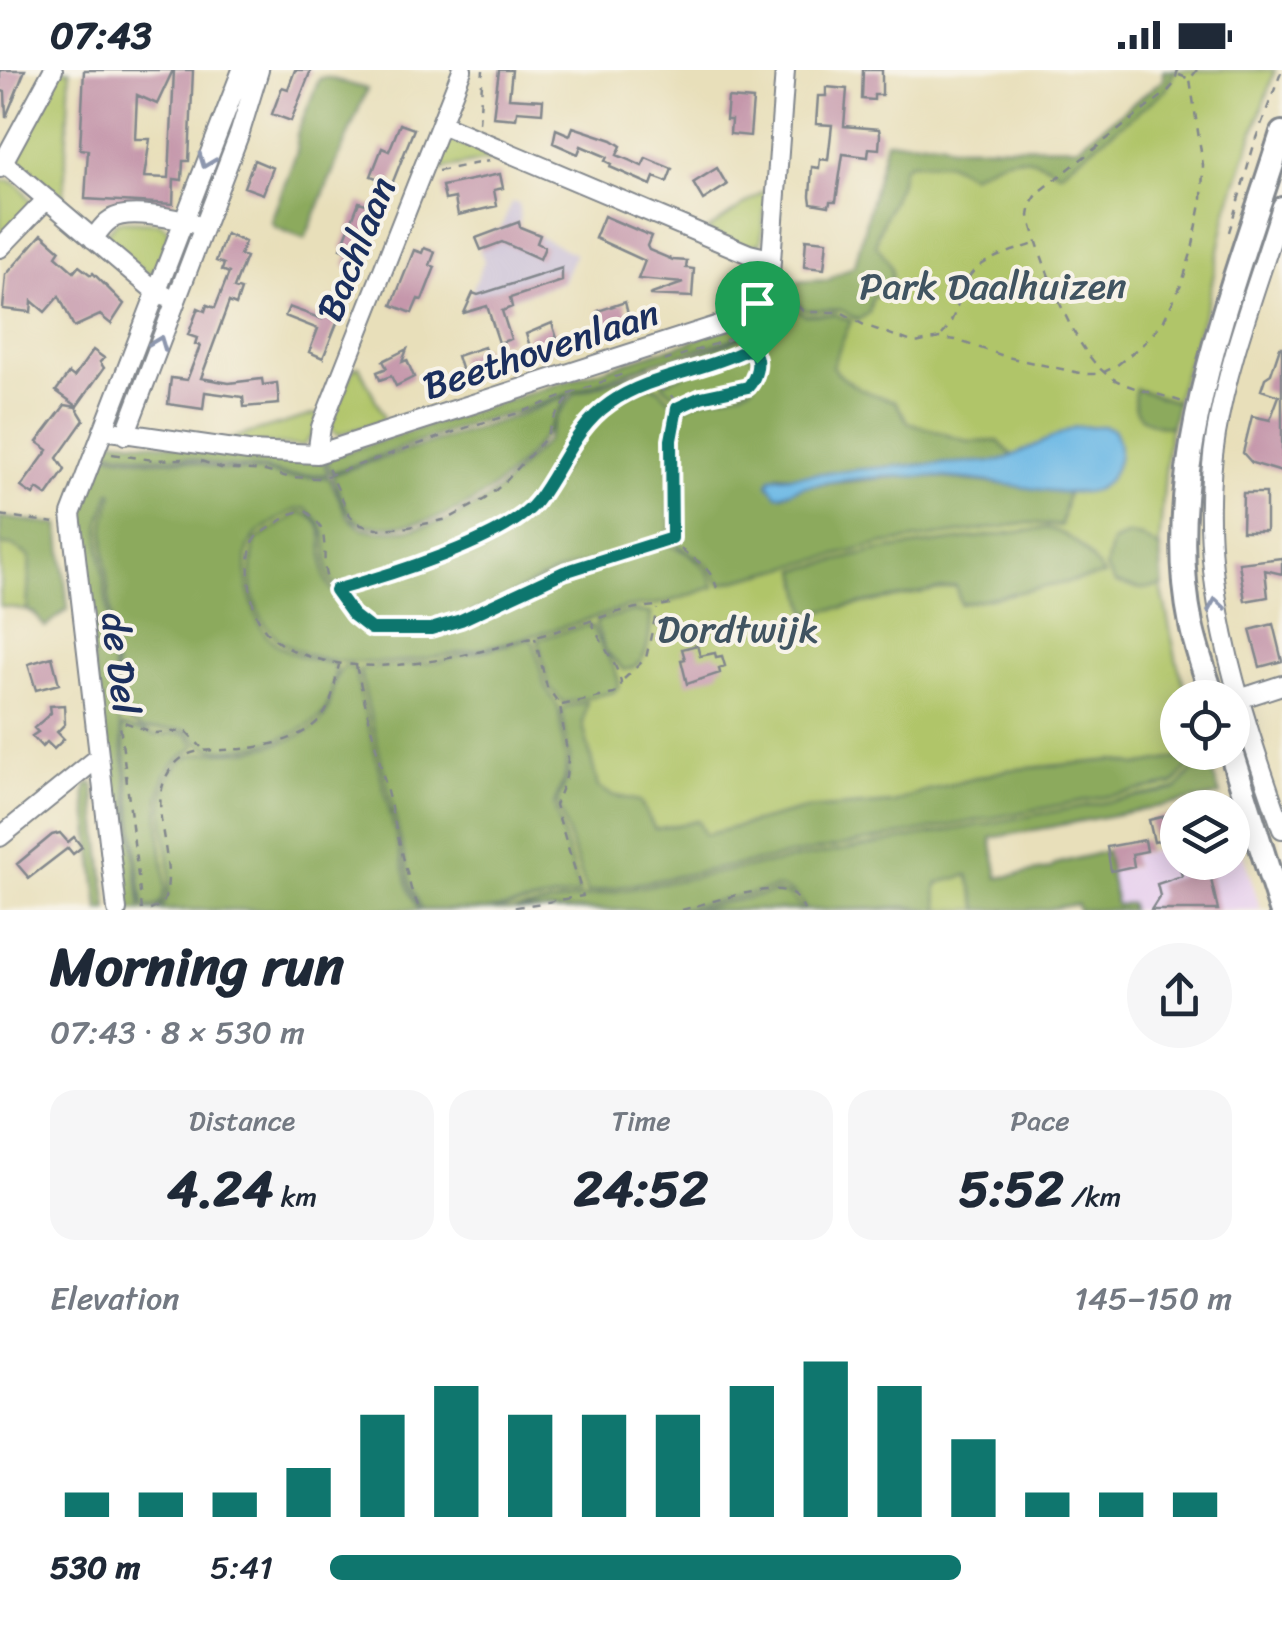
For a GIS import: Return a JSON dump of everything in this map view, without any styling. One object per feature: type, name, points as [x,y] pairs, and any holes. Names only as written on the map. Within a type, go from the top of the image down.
[{"type":"main road","points":[[1207,680],[1191,624],[1184,550],[1186,476],[1205,381],[1276,201],[1282,133]]},
{"type":"main road","points":[[1236,770],[1281,910]]},
{"type":"street","points":[[53,70],[2,165],[47,198],[156,292],[175,300]]},
{"type":"street","name":"de Del","points":[[117,910],[71,514],[242,70]]},
{"type":"street","points":[[124,434],[204,228],[259,70]]},
{"type":"street","name":"Bachlaan","points":[[320,453],[321,427],[462,70]]},
{"type":"street","name":"Beethovenlaan","points":[[103,430],[289,456],[320,453],[744,317],[765,300],[786,70]]},
{"type":"street","points":[[440,124],[749,254],[770,259]]},
{"type":"street","points":[[0,248],[47,198]]},
{"type":"street","points":[[1233,680],[1213,583],[1210,483],[1224,395],[1276,201]]},
{"type":"street","points":[[93,239],[107,222],[122,214],[184,220],[204,228]]},
{"type":"street","points":[[1250,696],[1282,684]]},
{"type":"street","points":[[1250,733],[1280,824],[1254,826]]},
{"type":"street","points":[[0,837],[99,757]]},
{"type":"path","points":[[478,140],[483,70]]},
{"type":"path","points":[[786,295],[804,312],[841,312],[864,326],[915,343],[940,338],[1084,374],[1104,372],[1130,356],[1156,331],[1176,298],[1186,271],[1204,181],[1190,78],[1196,70]]},
{"type":"path","points":[[1184,402],[1104,372],[1077,340],[1029,210],[1038,193],[1168,92],[1178,72],[1190,78]]},
{"type":"path","points":[[422,172],[513,154]]},
{"type":"path","points":[[940,338],[954,319],[974,269],[1038,243]]},
{"type":"path","points":[[335,590],[500,532],[536,504],[575,439],[595,414],[620,396],[746,350],[754,352],[757,363],[748,387],[701,397],[677,408]]},
{"type":"path","points":[[653,383],[674,398],[677,408],[671,440],[672,538],[677,548],[704,564],[717,588]]},
{"type":"path","points":[[320,453],[350,516],[361,525],[376,529],[410,527],[448,519],[503,484],[545,439],[556,414],[574,392]]},
{"type":"path","points":[[670,604],[632,608],[437,660],[382,666],[312,658],[286,648],[261,625],[250,582],[253,540],[291,514],[306,511],[326,537],[325,571],[353,615],[371,629],[431,629],[461,620],[564,572],[672,538]]},
{"type":"path","points":[[0,515],[71,525]]},
{"type":"path","points":[[560,706],[618,693],[622,680],[646,658],[658,606]]},
{"type":"path","points":[[592,621],[622,680]]},
{"type":"path","points":[[499,910],[583,896],[555,805],[568,760],[560,706],[547,687],[534,636]]},
{"type":"path","points":[[150,910],[162,905],[167,890],[161,802],[164,783],[177,762],[204,748],[248,748],[310,728],[326,712],[339,663]]},
{"type":"path","points":[[356,664],[411,889],[420,910]]},
{"type":"path","points":[[142,910],[120,725],[124,722],[155,733],[186,731],[204,748]]},
{"type":"path","points":[[682,910],[776,890],[792,894],[804,910]]},
{"type":"shaded area","points":[[512,202],[519,204],[520,227],[575,254],[563,282],[463,314],[484,261],[475,238],[501,228]]},
{"type":"shaded area","points":[[1160,849],[1160,880],[1250,880],[1250,876],[1261,910],[1131,910],[1129,903],[1116,905],[1110,871],[1134,867],[1132,855]]},
{"type":"green space","points":[[59,70],[70,70],[63,198],[15,163],[15,152]]},
{"type":"green space","points":[[1163,70],[1175,70],[1166,90],[1060,173],[1025,158],[994,163],[971,175],[948,163],[910,163],[903,167],[876,245],[891,268],[891,281],[872,299],[869,313],[858,320],[841,310],[805,310],[788,293],[791,282],[828,280],[855,265],[886,141],[941,142],[951,147],[1078,146],[1163,80]]},
{"type":"green space","name":"Dordtwijk","points":[[1165,70],[1275,70],[1228,207],[1208,302],[1174,405],[1159,548],[1161,586],[1183,680],[1160,680],[1160,770],[1211,770],[1217,790],[1160,790],[1160,806],[967,840],[987,910],[126,910],[82,522],[105,458],[316,487],[359,568],[455,536],[581,408],[747,337],[782,310],[856,266],[887,143],[951,149],[1076,148],[1165,81]]},
{"type":"green space","points":[[325,77],[367,89],[305,239],[275,227],[271,221],[297,151],[297,134],[319,79]]},
{"type":"green space","points":[[449,139],[492,155],[493,159],[438,170],[435,164],[442,144]]},
{"type":"green space","points":[[0,181],[20,187],[33,206],[0,240]]},
{"type":"green space","points":[[767,189],[761,243],[751,249],[706,231]]},
{"type":"green space","points":[[118,221],[160,223],[168,229],[169,237],[153,273],[148,274],[105,241],[105,234]]},
{"type":"green space","points":[[772,293],[784,297],[777,310],[729,340],[331,473],[326,458],[693,341]]},
{"type":"green space","points":[[786,298],[804,315],[835,314],[851,321],[832,366],[852,384],[895,401],[908,422],[969,442],[998,441],[1014,457],[802,477],[778,475],[783,495],[803,486],[916,475],[1068,491],[1061,526],[1031,523],[882,544],[721,584],[705,563],[679,546],[673,534],[674,426],[687,407],[753,385],[759,363],[756,350],[745,348],[612,399],[578,431],[529,507],[478,539],[335,587],[327,569],[324,532],[307,509],[293,511],[259,532],[249,546],[247,559],[248,589],[257,619],[270,639],[285,649],[335,664],[332,691],[323,713],[301,730],[267,743],[216,749],[202,745],[187,730],[143,729],[121,717],[104,548],[105,522],[113,493],[110,492],[100,522],[100,548],[141,910],[124,910],[76,526],[100,453],[153,461],[186,460],[288,478],[329,477],[348,517],[360,527],[376,531],[410,529],[449,520],[486,500],[546,441],[557,416],[575,393],[729,343],[769,319]]},
{"type":"green space","points":[[746,352],[753,353],[755,362],[747,385],[679,403],[662,385],[663,382]]},
{"type":"green space","points":[[359,366],[384,417],[381,422],[337,435],[330,428],[353,369]]},
{"type":"green space","points":[[649,386],[658,388],[675,404],[670,425],[666,536],[563,570],[470,614],[420,629],[396,631],[373,627],[343,600],[342,590],[459,553],[520,521],[539,504],[600,413]]},
{"type":"green space","points":[[1136,389],[1177,402],[1171,427],[1148,421],[1137,412]]},
{"type":"green space","points":[[569,395],[526,458],[494,488],[458,510],[416,523],[376,526],[355,519],[341,498],[332,475],[520,415]]},
{"type":"green space","points":[[319,416],[312,435],[303,446],[228,442],[229,439]]},
{"type":"green space","points":[[109,439],[323,459],[328,474],[288,476],[186,457],[153,458],[101,450]]},
{"type":"green space","points":[[300,512],[311,516],[321,531],[325,578],[337,597],[358,620],[381,632],[407,635],[433,630],[568,573],[662,544],[694,558],[714,587],[669,602],[625,608],[456,654],[389,662],[329,660],[283,642],[256,604],[255,541]]},
{"type":"green space","points":[[0,517],[59,525],[68,609],[45,627],[27,610],[30,557],[11,545],[0,545]]},
{"type":"green space","points":[[1047,528],[1073,540],[1104,575],[960,604],[956,586],[807,614],[797,570],[882,550]]},
{"type":"green space","points":[[1128,535],[1141,537],[1160,549],[1163,586],[1141,589],[1115,583],[1106,568],[1112,542]]},
{"type":"green space","points":[[0,545],[11,545],[30,557],[27,610],[0,606]]},
{"type":"green space","points":[[632,611],[651,613],[649,640],[639,662],[624,670],[605,650],[596,625],[597,621]]},
{"type":"green space","points":[[592,626],[619,685],[614,692],[564,703],[549,687],[538,639]]},
{"type":"green space","points":[[530,639],[545,688],[558,706],[566,760],[565,776],[554,805],[580,894],[488,910],[422,910],[412,888],[359,669],[437,662]]},
{"type":"green space","points":[[344,666],[354,668],[409,889],[419,910],[156,910],[163,906],[168,891],[163,809],[164,792],[175,767],[191,756],[254,749],[306,733],[325,715],[333,685]]},
{"type":"green space","points":[[587,702],[583,724],[598,787],[612,795],[640,801],[655,829],[698,821],[705,835],[805,809],[894,803],[1007,770],[1114,760],[1136,765],[1160,761],[1160,770],[1186,770],[1174,784],[587,893],[557,801],[568,777],[570,759],[562,711]]},
{"type":"green space","points":[[124,726],[155,735],[186,733],[196,746],[174,762],[164,778],[159,825],[165,890],[161,904],[148,909],[143,905]]},
{"type":"green space","points":[[1193,770],[1212,770],[1218,790],[1172,790],[1177,789]]},
{"type":"green space","points":[[93,783],[108,910],[99,910],[85,793],[87,784]]},
{"type":"green space","points":[[1160,792],[1160,806],[991,838],[998,878],[1050,869],[1106,851],[1116,905],[1130,903],[1131,910],[1078,910],[1077,904],[1042,910],[979,910],[968,875],[938,883],[940,910],[805,910],[794,894],[776,888],[674,910],[514,910]]},
{"type":"green space","points":[[776,892],[790,895],[802,910],[689,910]]},
{"type":"water","points":[[1075,427],[1113,429],[1119,454],[1110,477],[1088,492],[921,476],[829,482],[777,495],[768,484],[771,478],[1001,461]]},
{"type":"building","points":[[0,70],[25,70],[6,117],[5,92],[0,90]]},
{"type":"building","points":[[84,70],[173,70],[157,104],[137,95],[135,139],[150,139],[144,177],[169,178],[174,70],[193,70],[189,161],[183,161],[182,180],[174,179],[173,204],[85,199],[88,150],[80,149]]},
{"type":"building","points":[[295,70],[311,70],[291,121],[272,114],[282,87],[288,89]]},
{"type":"building","points":[[499,70],[512,70],[509,98],[543,100],[542,113],[517,111],[516,119],[493,117]]},
{"type":"building","points":[[863,70],[882,70],[882,95],[874,95],[874,100],[862,99]]},
{"type":"building","points":[[826,87],[847,89],[844,126],[879,129],[880,134],[879,149],[869,148],[868,157],[843,154],[836,201],[830,201],[829,206],[811,203],[810,196],[812,167],[819,168],[820,159],[828,160],[832,125],[816,124],[818,96],[826,96]]},
{"type":"building","points":[[728,98],[753,100],[750,136],[730,134],[731,120],[726,120]]},
{"type":"building","points":[[400,124],[414,129],[392,184],[371,176],[382,148],[389,151]]},
{"type":"building","points":[[573,127],[612,140],[621,146],[617,155],[642,166],[646,158],[672,169],[667,182],[654,177],[651,185],[610,167],[605,161],[607,157],[581,146],[578,154],[553,143],[556,129],[570,135]]},
{"type":"building","points":[[254,160],[273,168],[263,194],[244,187]]},
{"type":"building","points":[[717,168],[727,185],[703,200],[693,183]]},
{"type":"building","points":[[500,174],[503,188],[494,190],[497,206],[458,215],[455,198],[445,200],[442,186]]},
{"type":"building","points":[[359,202],[376,207],[374,214],[379,216],[357,271],[344,265],[349,251],[341,248]]},
{"type":"building","points":[[604,216],[651,236],[649,250],[687,261],[686,268],[694,269],[692,297],[649,295],[683,283],[638,279],[645,261],[595,238]]},
{"type":"building","points":[[519,222],[520,227],[540,235],[537,243],[545,247],[540,259],[502,242],[481,250],[476,238]]},
{"type":"building","points":[[42,234],[60,250],[56,256],[74,272],[79,266],[93,273],[124,304],[111,324],[100,315],[74,327],[59,296],[45,312],[32,301],[31,312],[3,309],[6,275]]},
{"type":"building","points":[[226,234],[245,242],[240,255],[246,257],[234,288],[241,290],[236,305],[229,302],[201,378],[229,383],[262,379],[263,385],[277,383],[279,404],[244,407],[243,397],[205,392],[203,409],[168,404],[171,378],[187,380],[200,346],[195,344],[197,338],[188,335],[198,308],[215,308],[229,273],[222,270],[224,264],[216,261]]},
{"type":"building","points":[[806,239],[827,241],[824,269],[804,267]]},
{"type":"building","points":[[424,248],[435,252],[430,265],[435,267],[422,300],[418,299],[412,313],[392,305],[414,250],[422,253]]},
{"type":"building","points":[[562,268],[562,281],[510,298],[512,307],[502,311],[511,339],[499,343],[487,306],[464,313],[473,293],[478,295]]},
{"type":"building","points":[[331,297],[345,303],[323,358],[309,352],[318,329],[285,316],[289,307],[322,319]]},
{"type":"building","points":[[625,302],[630,322],[604,330],[598,311]]},
{"type":"building","points":[[552,323],[559,345],[532,353],[526,334]]},
{"type":"building","points":[[484,347],[491,367],[463,375],[457,356]]},
{"type":"building","points":[[1280,347],[1282,472],[1252,463],[1243,453],[1252,416],[1270,420],[1279,396],[1261,390]]},
{"type":"building","points":[[407,349],[402,362],[407,360],[414,377],[396,386],[391,376],[380,380],[377,372],[387,368],[383,361]]},
{"type":"building","points":[[93,350],[104,358],[100,362],[104,368],[77,406],[56,391],[69,373],[74,377]]},
{"type":"building","points":[[65,405],[76,407],[84,420],[57,458],[65,470],[47,496],[37,489],[33,495],[21,487],[48,450],[37,442]]},
{"type":"building","points":[[1243,493],[1266,493],[1266,531],[1242,531]]},
{"type":"building","points":[[1282,558],[1282,574],[1265,570],[1268,597],[1245,601],[1239,563]]},
{"type":"building","points":[[1273,624],[1282,661],[1260,667],[1250,630]]},
{"type":"building","points":[[697,645],[700,656],[715,653],[716,657],[722,656],[725,666],[719,668],[720,673],[687,684],[682,649]]},
{"type":"building","points":[[52,657],[59,684],[36,690],[28,664]]},
{"type":"building","points":[[64,705],[65,724],[57,732],[64,739],[54,749],[47,742],[42,747],[32,736],[38,732],[34,728],[51,713],[50,706]]},
{"type":"building","points":[[1160,817],[1160,841],[1154,842],[1149,820]]},
{"type":"building","points":[[60,833],[68,842],[74,837],[82,847],[73,854],[68,848],[29,878],[17,864],[52,835]]},
{"type":"building","points":[[1145,840],[1147,851],[1132,854],[1134,866],[1111,871],[1107,847]]},
{"type":"building","points":[[1170,880],[1211,880],[1218,910],[1151,910],[1160,896],[1157,884]]},
{"type":"route","points":[[746,350],[754,352],[757,363],[748,387],[701,397],[677,408],[671,440],[672,538],[564,572],[461,620],[431,629],[371,629],[353,615],[335,590],[479,541],[521,518],[536,504],[582,428],[620,396],[746,350]]},
{"type":"park label","name":"Park Daalhuizen","points":[[993,286]]}]
